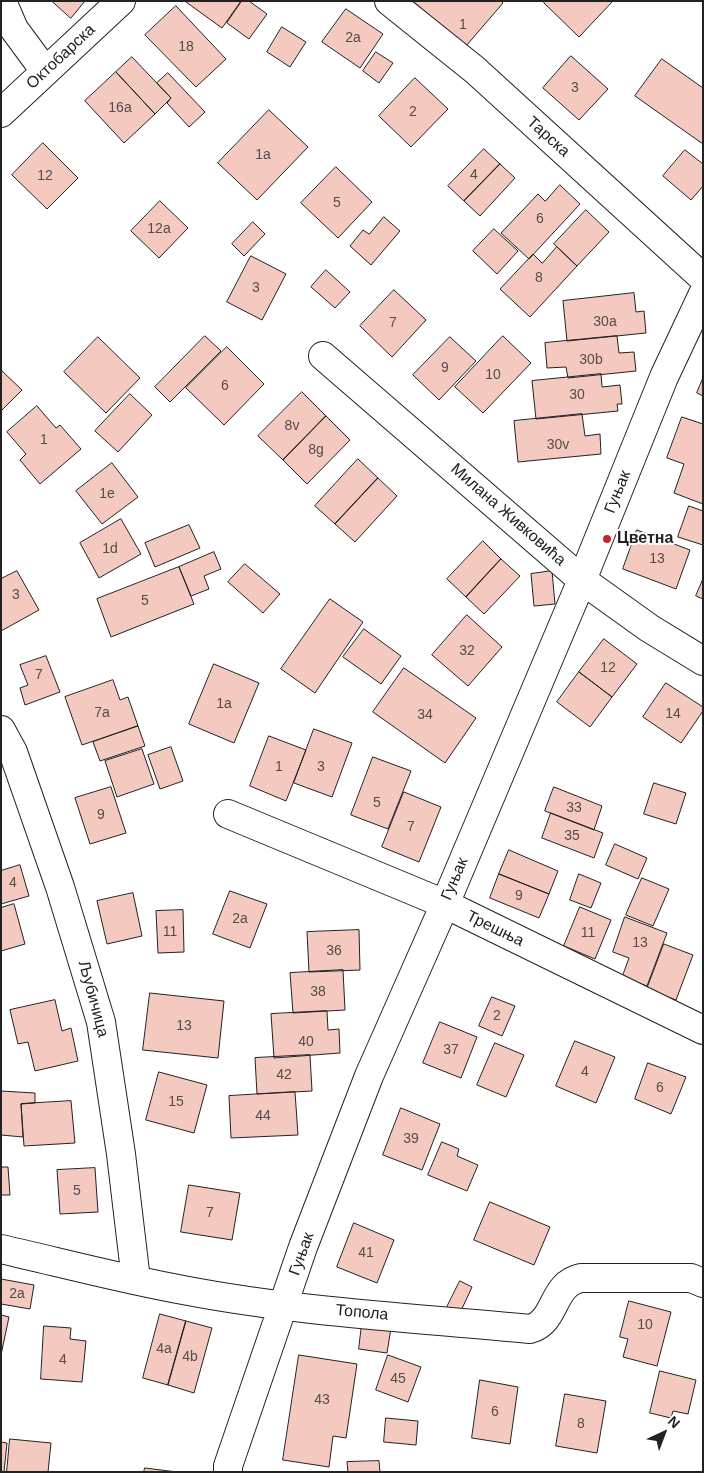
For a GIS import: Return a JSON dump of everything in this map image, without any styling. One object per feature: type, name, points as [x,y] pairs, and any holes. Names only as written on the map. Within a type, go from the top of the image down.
[{"type":"street","points":[[2,1],[14,29],[45,71]]},
{"type":"street","name":"Октобарска","points":[[1,113],[121,1]]},
{"type":"street","name":"Тарска","points":[[390,1],[475,70],[703,278]]},
{"type":"street","name":"Гуњак","points":[[228,1472],[228,1466],[303,1247],[370,1076],[582,580],[664,377],[703,294]]},
{"type":"street","name":"Милана Живковића","points":[[324,356],[582,580],[649,628],[703,661]]},
{"type":"street","name":"Љубичица","points":[[5,747],[60,888],[101,1022],[118,1136],[136,1280]]},
{"type":"street","name":"Трешња","points":[[228,814],[445,904],[703,1030]]},
{"type":"street","name":"Топола","points":[[1,1249],[182,1290],[283,1306],[530,1329],[542,1323],[560,1292],[573,1280],[581,1278],[691,1278],[703,1283]]},
{"type":"building","points":[[52,1],[85,1],[71,18]]},
{"type":"building","points":[[187,1],[241,1],[222,28]]},
{"type":"building","points":[[242,1],[249,1],[267,14],[249,39],[227,23]]},
{"type":"building","points":[[413,1],[501,1],[503,3],[466,46]]},
{"type":"building","points":[[545,1],[613,1],[579,37],[544,3]]},
{"type":"building","points":[[176,6],[226,59],[196,87],[145,35]]},
{"type":"building","points":[[346,9],[383,34],[360,68],[322,42]]},
{"type":"building","points":[[282,27],[306,42],[290,67],[267,52]]},
{"type":"building","points":[[376,52],[393,63],[379,83],[363,71]]},
{"type":"building","points":[[571,56],[608,89],[579,120],[543,88]]},
{"type":"building","points":[[132,57],[171,98],[155,114],[116,72]]},
{"type":"building","points":[[662,59],[703,88],[703,144],[635,96]]},
{"type":"building","points":[[116,72],[155,114],[124,143],[85,101]]},
{"type":"building","points":[[168,73],[205,112],[189,127],[167,103],[171,98],[157,83]]},
{"type":"building","points":[[415,78],[448,109],[411,147],[379,116]]},
{"type":"building","points":[[269,110],[308,147],[257,200],[218,163]]},
{"type":"building","points":[[43,143],[78,178],[47,209],[12,175]]},
{"type":"building","points":[[484,149],[500,164],[464,201],[448,186]]},
{"type":"building","points":[[685,150],[703,164],[703,186],[691,200],[663,176]]},
{"type":"building","points":[[500,164],[515,178],[480,216],[464,201]]},
{"type":"building","points":[[336,167],[372,202],[338,238],[301,203]]},
{"type":"building","points":[[560,185],[580,204],[529,259],[501,233],[538,194],[545,201]]},
{"type":"building","points":[[160,201],[188,228],[159,258],[131,231]]},
{"type":"building","points":[[586,210],[609,232],[577,266],[554,244]]},
{"type":"building","points":[[384,217],[400,231],[371,265],[350,246],[363,230],[369,234]]},
{"type":"building","points":[[253,222],[265,234],[244,256],[232,244]]},
{"type":"building","points":[[494,229],[518,251],[497,274],[473,251]]},
{"type":"building","points":[[557,247],[577,266],[530,317],[500,289],[533,254],[542,263]]},
{"type":"building","points":[[251,256],[286,274],[262,320],[227,302]]},
{"type":"building","points":[[326,270],[350,292],[335,308],[311,287]]},
{"type":"building","points":[[394,290],[426,320],[392,357],[360,326]]},
{"type":"building","points":[[634,293],[636,312],[644,311],[646,333],[567,341],[563,301]]},
{"type":"building","points":[[205,336],[221,351],[170,402],[155,387]]},
{"type":"building","points":[[503,336],[531,363],[483,413],[455,387]]},
{"type":"building","points":[[617,336],[619,353],[634,352],[636,371],[568,378],[566,367],[547,368],[545,343]]},
{"type":"building","points":[[98,337],[140,378],[106,413],[64,372]]},
{"type":"building","points":[[450,337],[476,361],[439,400],[413,375]]},
{"type":"building","points":[[227,347],[264,384],[224,425],[186,388]]},
{"type":"building","points":[[1,370],[22,390],[1,411]]},
{"type":"building","points":[[601,374],[602,387],[620,385],[622,404],[617,404],[618,411],[536,419],[532,381]]},
{"type":"building","points":[[703,378],[703,396],[697,393]]},
{"type":"building","points":[[302,392],[326,416],[283,460],[258,436]]},
{"type":"building","points":[[130,394],[152,415],[118,452],[95,431]]},
{"type":"building","points":[[37,406],[56,428],[60,425],[81,449],[40,484],[20,460],[26,454],[7,432]]},
{"type":"building","points":[[582,414],[585,436],[600,434],[601,454],[518,462],[514,421]]},
{"type":"building","points":[[326,416],[350,440],[307,484],[283,460]]},
{"type":"building","points":[[682,417],[703,424],[703,504],[674,493],[684,464],[667,458]]},
{"type":"building","points":[[358,459],[378,478],[335,524],[315,506]]},
{"type":"building","points":[[112,463],[138,497],[102,524],[76,491]]},
{"type":"building","points":[[378,478],[397,496],[355,542],[335,524]]},
{"type":"building","points":[[689,506],[703,511],[703,545],[678,537]]},
{"type":"building","points":[[121,519],[141,554],[99,578],[80,543]]},
{"type":"building","points":[[189,525],[200,548],[155,567],[145,543]]},
{"type":"building","points":[[637,530],[690,550],[676,589],[623,569]]},
{"type":"building","points":[[483,541],[501,559],[466,597],[447,579]]},
{"type":"building","points":[[214,552],[221,569],[204,576],[209,589],[191,596],[179,567]]},
{"type":"building","points":[[501,559],[520,576],[484,614],[466,597]]},
{"type":"building","points":[[245,564],[280,594],[263,613],[228,582]]},
{"type":"building","points":[[179,567],[194,604],[111,637],[97,599]]},
{"type":"building","points":[[17,571],[39,610],[1,631],[1,579]]},
{"type":"building","points":[[552,571],[555,604],[534,606],[531,574]]},
{"type":"building","points":[[703,579],[703,599],[696,596]]},
{"type":"building","points":[[330,599],[363,622],[315,693],[281,669]]},
{"type":"building","points":[[467,615],[502,647],[468,686],[432,655]]},
{"type":"building","points":[[364,629],[401,656],[381,684],[343,657]]},
{"type":"building","points":[[604,639],[637,664],[612,697],[579,672]]},
{"type":"building","points":[[46,656],[60,692],[25,705],[20,688],[28,685],[20,665]]},
{"type":"building","points":[[214,664],[259,683],[234,743],[189,724]]},
{"type":"building","points":[[404,668],[476,718],[445,763],[373,712]]},
{"type":"building","points":[[579,672],[612,697],[590,727],[557,702]]},
{"type":"building","points":[[113,680],[120,700],[128,697],[138,726],[82,745],[65,697]]},
{"type":"building","points":[[666,683],[703,707],[703,711],[681,743],[643,717]]},
{"type":"building","points":[[138,726],[145,746],[100,761],[93,742]]},
{"type":"building","points":[[314,729],[352,743],[332,797],[294,783]]},
{"type":"building","points":[[269,736],[306,750],[286,801],[250,786]]},
{"type":"building","points":[[171,747],[183,781],[160,789],[148,755]]},
{"type":"building","points":[[142,749],[154,784],[117,797],[105,761]]},
{"type":"building","points":[[373,757],[411,771],[388,829],[351,815]]},
{"type":"building","points":[[654,783],[686,793],[676,824],[644,814]]},
{"type":"building","points":[[111,787],[126,833],[90,844],[75,798]]},
{"type":"building","points":[[554,787],[602,806],[594,830],[545,811]]},
{"type":"building","points":[[404,792],[441,807],[419,862],[382,847]]},
{"type":"building","points":[[551,813],[603,833],[594,858],[542,838]]},
{"type":"building","points":[[615,844],[647,858],[638,879],[606,865]]},
{"type":"building","points":[[509,850],[558,871],[549,894],[499,874]]},
{"type":"building","points":[[20,865],[29,896],[1,904],[1,871]]},
{"type":"building","points":[[499,874],[549,894],[539,918],[490,898]]},
{"type":"building","points":[[579,874],[601,883],[591,908],[570,900]]},
{"type":"building","points":[[642,878],[669,889],[653,926],[626,915]]},
{"type":"building","points":[[230,891],[267,904],[250,948],[213,934]]},
{"type":"building","points":[[133,893],[142,936],[107,944],[97,901]]},
{"type":"building","points":[[14,904],[25,944],[1,951],[1,908]]},
{"type":"building","points":[[580,907],[611,920],[595,959],[564,946]]},
{"type":"building","points":[[183,910],[184,952],[158,953],[156,911]]},
{"type":"building","points":[[625,917],[667,933],[647,986],[622,977],[629,958],[613,952]]},
{"type":"building","points":[[359,930],[360,970],[309,972],[307,932]]},
{"type":"building","points":[[664,944],[693,955],[676,1000],[647,989]]},
{"type":"building","points":[[343,970],[345,1010],[293,1013],[290,973]]},
{"type":"building","points":[[150,993],[224,1001],[218,1058],[143,1050]]},
{"type":"building","points":[[492,997],[515,1006],[502,1036],[479,1026]]},
{"type":"building","points":[[55,1000],[62,1031],[71,1028],[78,1061],[35,1071],[28,1042],[18,1044],[10,1010]]},
{"type":"building","points":[[327,1011],[328,1030],[339,1029],[340,1053],[274,1058],[271,1014]]},
{"type":"building","points":[[440,1022],[477,1037],[461,1078],[423,1063]]},
{"type":"building","points":[[575,1041],[615,1057],[596,1103],[556,1086]]},
{"type":"building","points":[[495,1043],[524,1055],[506,1097],[477,1085]]},
{"type":"building","points":[[310,1055],[312,1091],[257,1094],[255,1058]]},
{"type":"building","points":[[648,1063],[686,1077],[671,1114],[635,1099]]},
{"type":"building","points":[[159,1072],[207,1085],[194,1133],[146,1120]]},
{"type":"building","points":[[1,1091],[35,1093],[35,1103],[21,1104],[23,1137],[1,1135]]},
{"type":"building","points":[[295,1092],[298,1135],[231,1138],[229,1096]]},
{"type":"building","points":[[71,1101],[75,1143],[24,1146],[21,1104]]},
{"type":"building","points":[[401,1108],[440,1124],[422,1170],[383,1155]]},
{"type":"building","points":[[442,1142],[459,1149],[457,1156],[478,1165],[467,1191],[428,1175]]},
{"type":"building","points":[[1,1167],[8,1167],[10,1195],[1,1195]]},
{"type":"building","points":[[95,1168],[98,1212],[60,1214],[57,1170]]},
{"type":"building","points":[[189,1185],[240,1193],[232,1240],[181,1232]]},
{"type":"building","points":[[490,1202],[550,1227],[534,1265],[474,1240]]},
{"type":"building","points":[[354,1223],[394,1240],[377,1283],[337,1267]]},
{"type":"building","points":[[1,1279],[34,1285],[30,1309],[1,1304]]},
{"type":"building","points":[[460,1281],[472,1287],[460,1313],[445,1311]]},
{"type":"building","points":[[629,1301],[671,1312],[657,1366],[623,1357],[628,1339],[620,1337]]},
{"type":"building","points":[[160,1314],[186,1321],[168,1385],[143,1378]]},
{"type":"building","points":[[1,1315],[9,1317],[1,1355]]},
{"type":"building","points":[[186,1321],[212,1328],[194,1393],[168,1385]]},
{"type":"building","points":[[362,1324],[391,1328],[387,1353],[359,1349]]},
{"type":"building","points":[[44,1326],[71,1328],[70,1339],[86,1341],[82,1382],[41,1379]]},
{"type":"building","points":[[299,1355],[357,1364],[346,1438],[333,1436],[329,1467],[283,1460]]},
{"type":"building","points":[[388,1355],[421,1367],[408,1402],[376,1390]]},
{"type":"building","points":[[660,1371],[696,1380],[688,1414],[673,1411],[671,1418],[650,1413]]},
{"type":"building","points":[[480,1380],[518,1387],[510,1444],[472,1438]]},
{"type":"building","points":[[565,1394],[606,1401],[597,1453],[556,1446]]},
{"type":"building","points":[[386,1418],[418,1421],[416,1445],[384,1442]]},
{"type":"building","points":[[10,1439],[51,1443],[48,1472],[7,1472]]},
{"type":"building","points":[[1,1442],[7,1443],[4,1472],[1,1472]]},
{"type":"building","points":[[379,1461],[380,1472],[348,1472],[347,1462]]},
{"type":"building","points":[[145,1468],[177,1472],[144,1472]]},
{"type":"place","name":"Цветна","points":[[607,539]]}]
